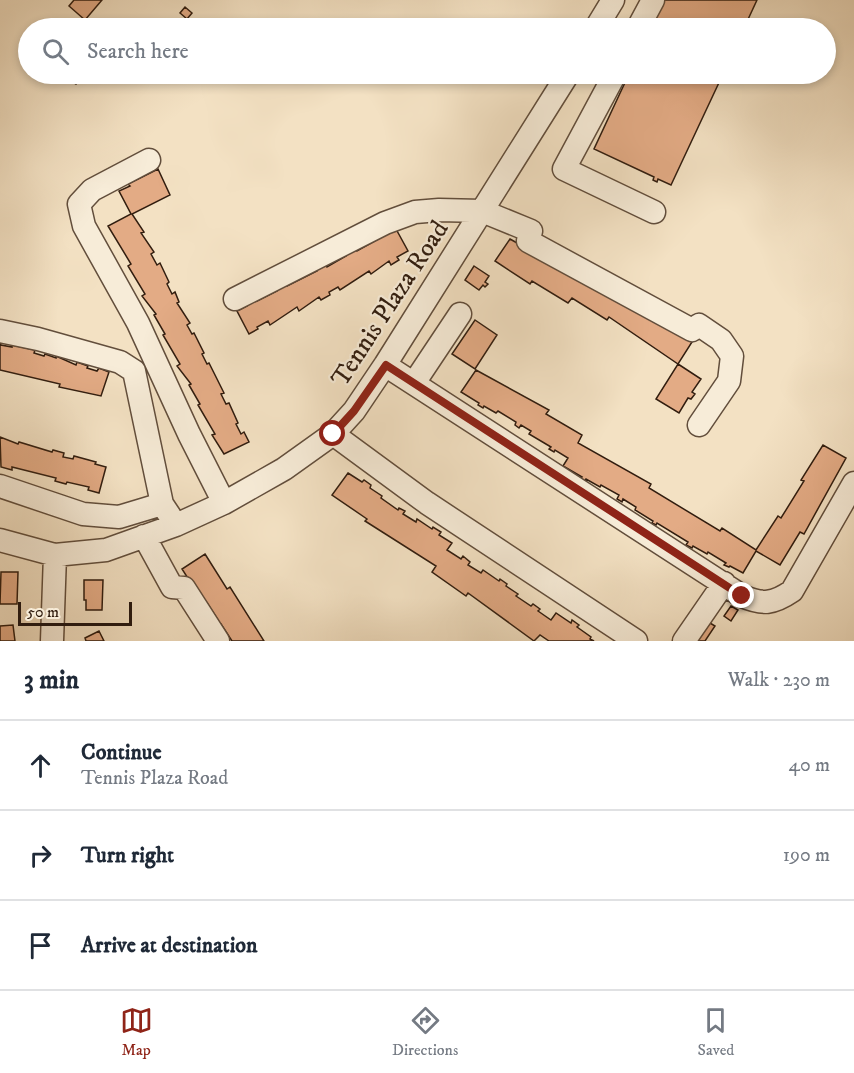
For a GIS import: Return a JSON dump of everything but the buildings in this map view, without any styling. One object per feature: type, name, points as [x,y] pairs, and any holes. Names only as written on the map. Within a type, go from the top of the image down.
[{"type":"street","points":[[602,18],[614,0]]},
{"type":"street","points":[[643,18],[653,0]]},
{"type":"street","name":"Tennis Plaza Road","points":[[0,540],[55,555],[106,550],[176,525],[224,502],[284,469],[333,434],[354,411],[386,365],[562,84]]},
{"type":"street","points":[[610,84],[564,169],[654,212]]},
{"type":"street","points":[[149,160],[92,190],[79,204],[84,226],[138,323],[189,434],[224,502]]},
{"type":"street","points":[[235,299],[386,223],[415,212],[482,211],[531,231],[528,241],[693,330],[699,325],[721,340],[732,356],[729,381],[699,425]]},
{"type":"street","points":[[414,383],[460,314]]},
{"type":"street","points":[[0,331],[120,362],[134,371],[162,504],[176,525]]},
{"type":"street","points":[[386,365],[742,596],[755,602],[780,600],[792,591],[854,483]]},
{"type":"street","points":[[333,434],[427,503],[636,641]]},
{"type":"street","points":[[0,486],[83,514],[119,517],[162,504]]},
{"type":"street","points":[[144,536],[172,587],[184,588],[218,641]]},
{"type":"street","points":[[52,641],[55,555]]},
{"type":"street","points":[[684,641],[724,583]]},
{"type":"route","points":[[333,434],[354,411],[386,365],[742,596]]}]
